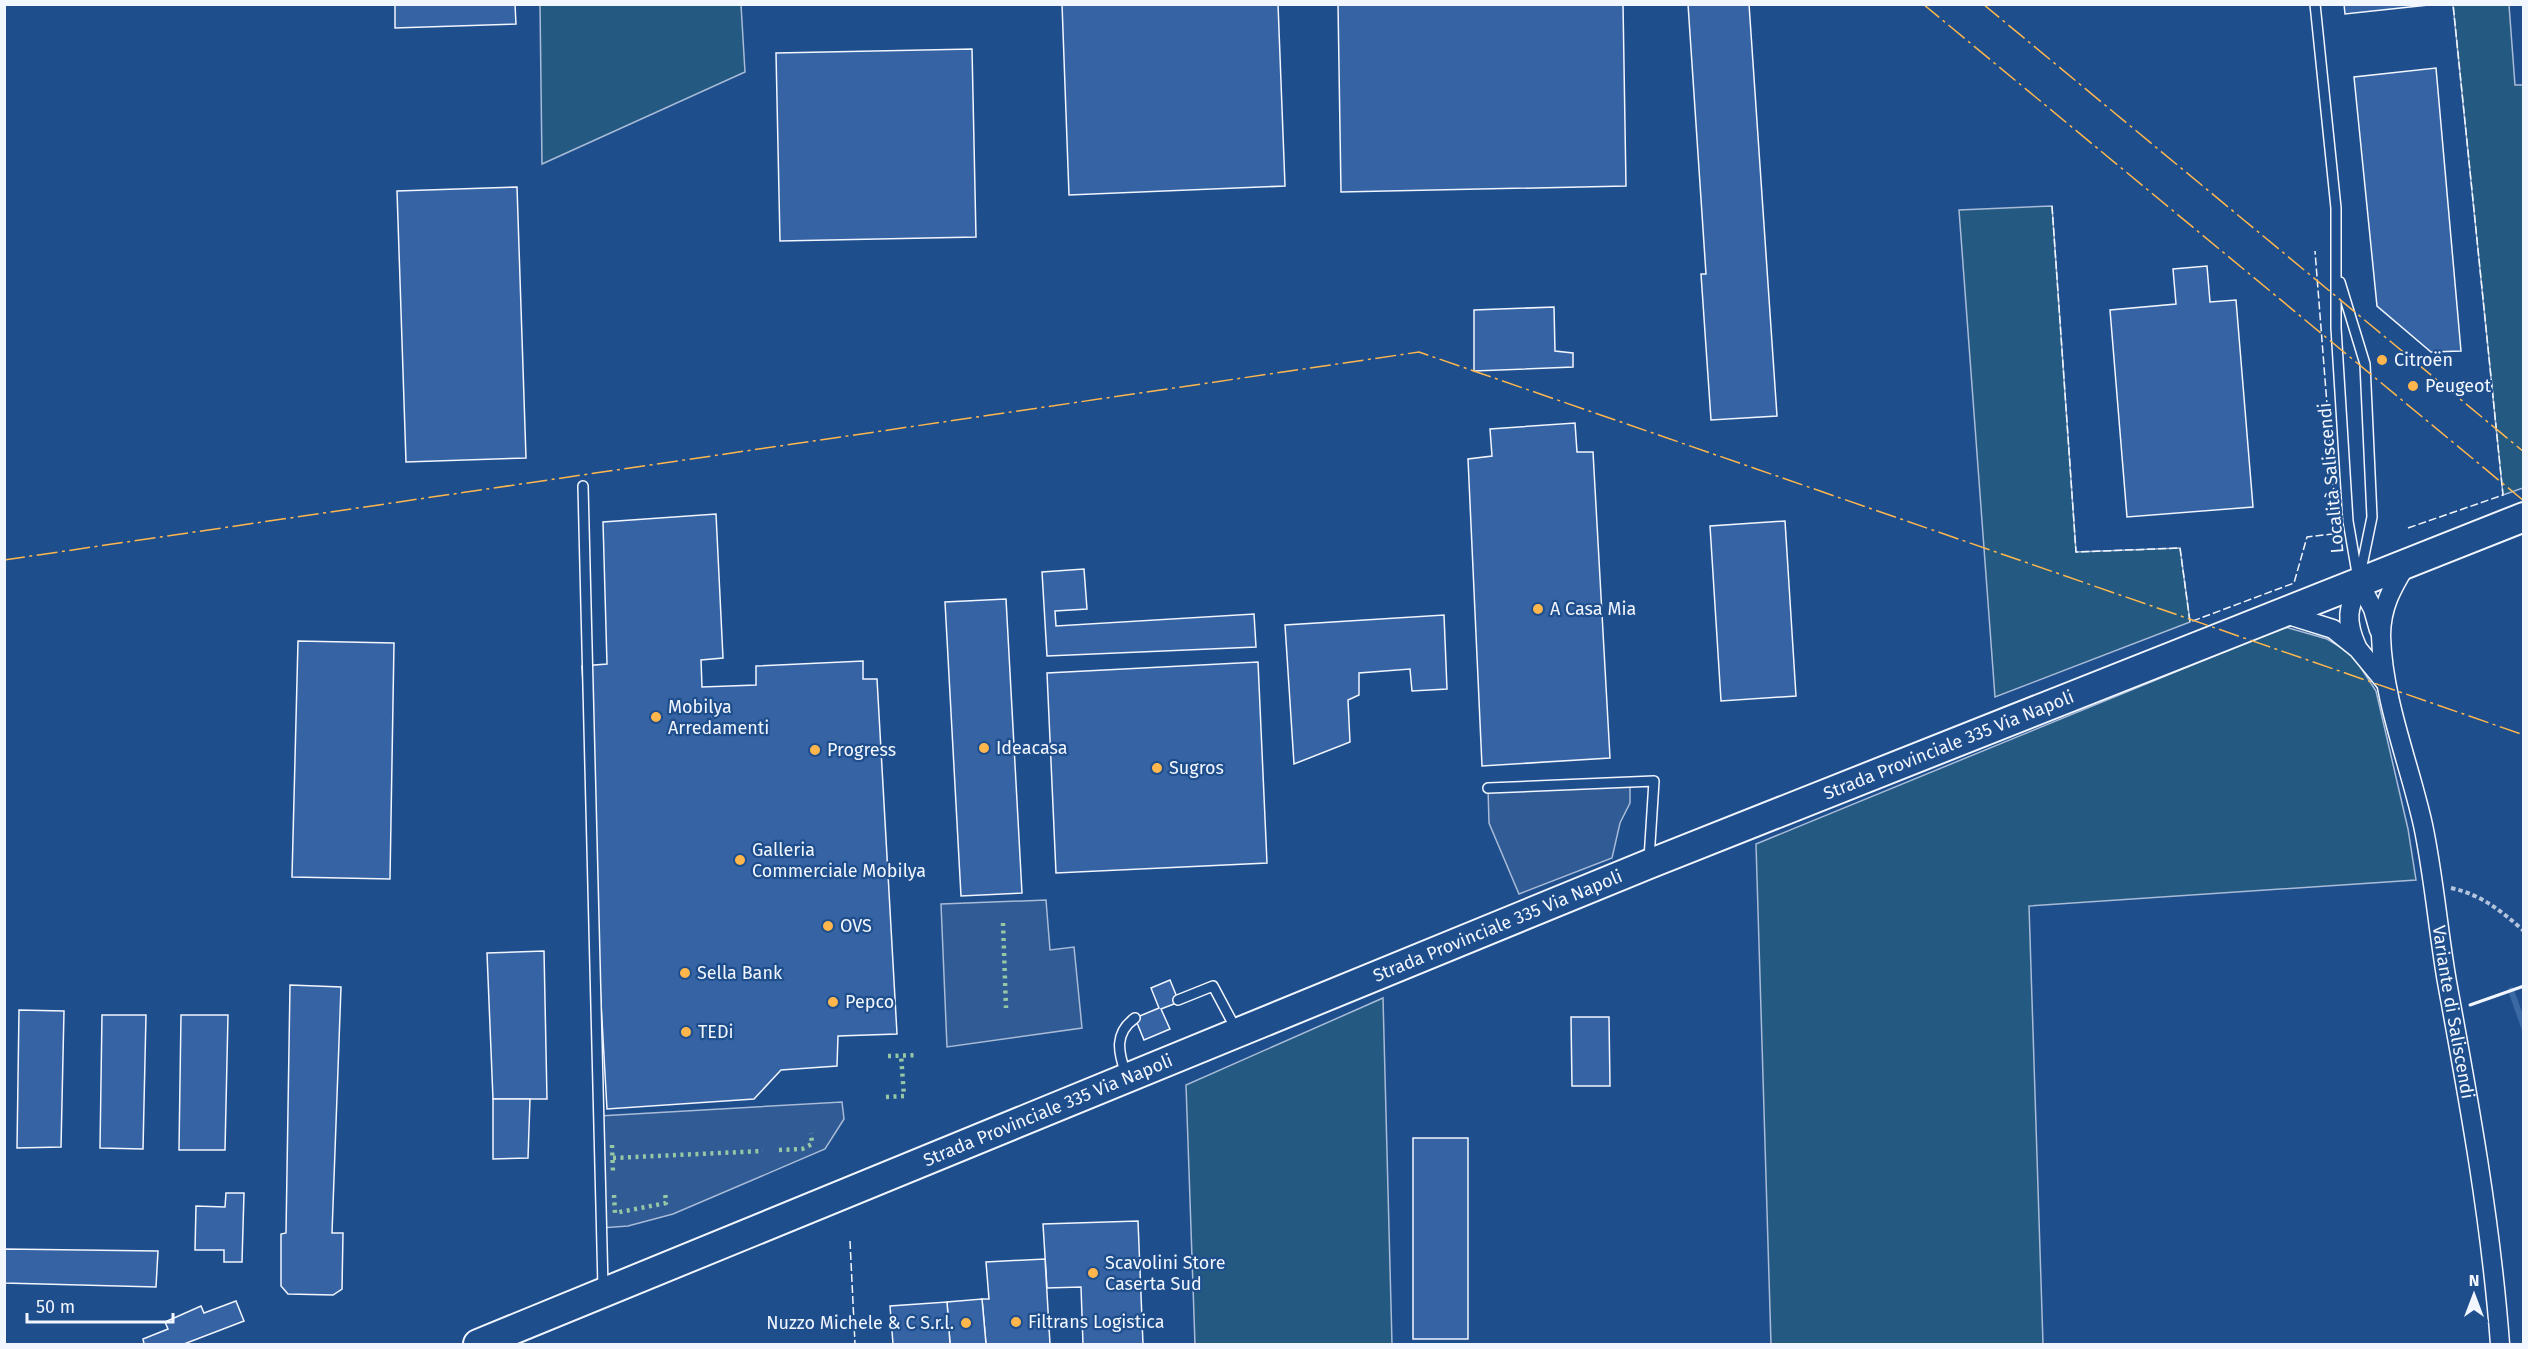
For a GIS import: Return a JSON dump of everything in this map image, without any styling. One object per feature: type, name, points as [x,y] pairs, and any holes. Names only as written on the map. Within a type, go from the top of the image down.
[{"type":"main road","name":"Strada Provinciale 335 Via Napoli","points":[[478,1344],[1649,864],[2523,517]]},
{"type":"street","points":[[2381,638],[2381,619],[2386,600],[2407,563]]},
{"type":"street","points":[[2359,582],[2373,609],[2381,638]]},
{"type":"street","points":[[2358,649],[2349,628],[2349,606],[2359,582]]},
{"type":"street","points":[[2281,612],[2333,629],[2358,649],[2386,683]]},
{"type":"street","name":"Variante di Saliscendi","points":[[2381,638],[2386,683],[2423,825],[2447,979],[2474,1125],[2500,1344]]},
{"type":"lane","name":"Località Saliscendi","points":[[2315,4],[2336,208],[2338,274],[2336,328],[2348,522],[2359,582]]},
{"type":"lane","name":"Località Saliscendi","points":[[2338,274],[2365,364],[2372,517],[2359,582]]},
{"type":"lane","points":[[583,486],[603,1294]]},
{"type":"lane","points":[[1488,788],[1654,781],[1649,864]]},
{"type":"lane","points":[[1178,1000],[1213,986],[1238,1033]]},
{"type":"lane","points":[[1127,1079],[1118,1054],[1120,1036],[1126,1024],[1135,1018]]},
{"type":"path","points":[[2433,883],[2472,893],[2493,904],[2523,931]]},
{"type":"shaded area","points":[[540,5],[741,5],[745,72],[542,164]]},
{"type":"shaded area","points":[[2453,5],[2509,5],[2515,85],[2523,85],[2523,488],[2503,495]]},
{"type":"shaded area","points":[[2052,206],[2076,552],[2180,548],[2190,622],[1995,697],[1959,210]]},
{"type":"shaded area","points":[[2285,627],[2327,639],[2352,654],[2376,691],[2408,829],[2416,880],[2029,906],[2043,1344],[1771,1344],[1756,844]]},
{"type":"shaded area","points":[[1630,782],[1630,803],[1620,823],[1612,858],[1519,894],[1489,823],[1488,788]]},
{"type":"shaded area","points":[[1046,900],[1050,950],[1074,947],[1082,1028],[947,1047],[941,904]]},
{"type":"shaded area","points":[[1383,998],[1392,1344],[1195,1344],[1186,1085]]},
{"type":"shaded area","points":[[842,1102],[844,1119],[825,1149],[673,1214],[628,1226],[601,1228],[599,1116]]},
{"type":"building","points":[[395,4],[515,4],[516,24],[395,28]]},
{"type":"building","points":[[1062,4],[1278,4],[1285,186],[1069,195]]},
{"type":"building","points":[[1338,4],[1623,4],[1626,186],[1341,192]]},
{"type":"building","points":[[1688,4],[1749,4],[1777,416],[1711,420],[1701,274],[1706,274]]},
{"type":"building","points":[[2344,4],[2428,4],[2428,5],[2345,14]]},
{"type":"building","points":[[972,49],[976,237],[780,241],[776,53]]},
{"type":"building","points":[[2436,68],[2461,351],[2431,352],[2377,306],[2354,77]]},
{"type":"building","points":[[517,187],[526,458],[406,462],[397,191]]},
{"type":"building","points":[[2207,266],[2210,302],[2236,300],[2253,507],[2127,517],[2110,310],[2176,304],[2173,269]]},
{"type":"building","points":[[1554,307],[1555,351],[1573,353],[1573,367],[1474,371],[1474,310]]},
{"type":"building","name":"A Casa Mia","points":[[1575,423],[1577,452],[1593,452],[1610,758],[1482,766],[1468,459],[1492,456],[1490,429]]},
{"type":"building","name":"Galleria Commerciale Mobilya","points":[[716,514],[723,658],[701,660],[702,687],[756,685],[756,666],[863,661],[863,679],[877,679],[897,1034],[838,1036],[837,1066],[781,1070],[754,1099],[607,1109],[582,666],[607,664],[603,522]]},
{"type":"building","points":[[1785,521],[1796,696],[1721,701],[1710,526]]},
{"type":"building","points":[[1084,569],[1087,609],[1055,611],[1056,626],[1254,614],[1256,647],[1047,656],[1042,572]]},
{"type":"building","name":"Ideacasa","points":[[1006,599],[1022,893],[961,896],[945,602]]},
{"type":"building","points":[[1444,615],[1447,689],[1412,691],[1410,669],[1359,673],[1359,695],[1348,700],[1350,742],[1294,764],[1285,625]]},
{"type":"building","points":[[298,641],[394,643],[390,879],[292,877]]},
{"type":"building","name":"Sugros","points":[[1258,662],[1267,863],[1056,873],[1047,673]]},
{"type":"building","points":[[544,951],[547,1099],[493,1099],[487,953]]},
{"type":"building","points":[[1170,980],[1179,1002],[1161,1009],[1170,1029],[1144,1040],[1135,1018],[1159,1008],[1151,988]]},
{"type":"building","points":[[290,985],[341,987],[332,1233],[343,1233],[342,1289],[333,1295],[288,1294],[281,1286],[281,1234],[286,1233]]},
{"type":"building","points":[[19,1010],[64,1011],[61,1147],[17,1148]]},
{"type":"building","points":[[102,1015],[146,1015],[143,1149],[100,1148]]},
{"type":"building","points":[[181,1015],[228,1015],[225,1150],[179,1150]]},
{"type":"building","points":[[1571,1017],[1609,1017],[1610,1086],[1572,1086]]},
{"type":"building","points":[[493,1099],[530,1099],[528,1158],[493,1159]]},
{"type":"building","points":[[1413,1138],[1468,1138],[1468,1339],[1413,1339]]},
{"type":"building","points":[[226,1193],[244,1193],[242,1262],[224,1262],[224,1250],[195,1250],[196,1206],[225,1207]]},
{"type":"building","name":"Scavolini Store Caserta Sud","points":[[1138,1221],[1143,1344],[1083,1344],[1081,1287],[1047,1288],[1043,1224]]},
{"type":"building","points":[[4,1249],[158,1251],[156,1287],[4,1283]]},
{"type":"building","name":"Filtrans Logistica","points":[[1045,1259],[1050,1344],[986,1344],[982,1299],[989,1299],[986,1262]]},
{"type":"building","name":"Nuzzo Michele & C S.r.l.","points":[[982,1299],[986,1344],[950,1344],[947,1302]]},
{"type":"building","points":[[236,1301],[244,1321],[184,1344],[144,1344],[143,1339],[168,1329],[165,1322],[201,1306],[204,1313]]},
{"type":"building","points":[[947,1302],[950,1344],[893,1344],[890,1306]]},
{"type":"waterway","points":[[2511,990],[2524,1027]]},
{"type":"hedge","points":[[1003,923],[1006,1008]]},
{"type":"hedge","points":[[886,1097],[904,1096],[901,1055]]},
{"type":"hedge","points":[[888,1056],[918,1055]]},
{"type":"hedge","points":[[779,1150],[802,1149],[812,1144],[811,1133]]},
{"type":"hedge","points":[[612,1145],[613,1173]]},
{"type":"hedge","points":[[613,1158],[763,1151]]},
{"type":"hedge","points":[[614,1195],[615,1213],[666,1203],[665,1191]]},
{"type":"fence","points":[[2408,528],[2503,495],[2453,4]]},
{"type":"fence","points":[[2052,206],[2076,552],[2180,548],[2190,622],[2294,583],[2307,537],[2332,534],[2335,507],[2315,251]]},
{"type":"fence","points":[[850,1241],[855,1344]]},
{"type":"wall","points":[[2470,1005],[2524,986]]},
{"type":"power","points":[[1923,4],[2524,501]]},
{"type":"power","points":[[1983,4],[2524,452]]},
{"type":"power","points":[[4,560],[1419,352],[2524,735]]},
{"type":"place","name":"Citroën","points":[[2382,360]]},
{"type":"place","name":"Peugeot","points":[[2413,386]]},
{"type":"place","name":"A Casa Mia","points":[[1538,609]]},
{"type":"place","name":"Mobilya Arredamenti","points":[[656,717]]},
{"type":"place","name":"Ideacasa","points":[[984,748]]},
{"type":"place","name":"Progress","points":[[815,750]]},
{"type":"place","name":"Sugros","points":[[1157,768]]},
{"type":"place","name":"Galleria Commerciale Mobilya","points":[[740,860]]},
{"type":"place","name":"OVS","points":[[828,926]]},
{"type":"place","name":"Sella Bank","points":[[685,973]]},
{"type":"place","name":"Pepco","points":[[833,1002]]},
{"type":"place","name":"TEDi","points":[[686,1032]]},
{"type":"place","name":"Scavolini Store Caserta Sud","points":[[1093,1273]]},
{"type":"place","name":"Filtrans Logistica","points":[[1016,1322]]},
{"type":"place","name":"Nuzzo Michele & C S.r.l.","points":[[966,1323]]}]
